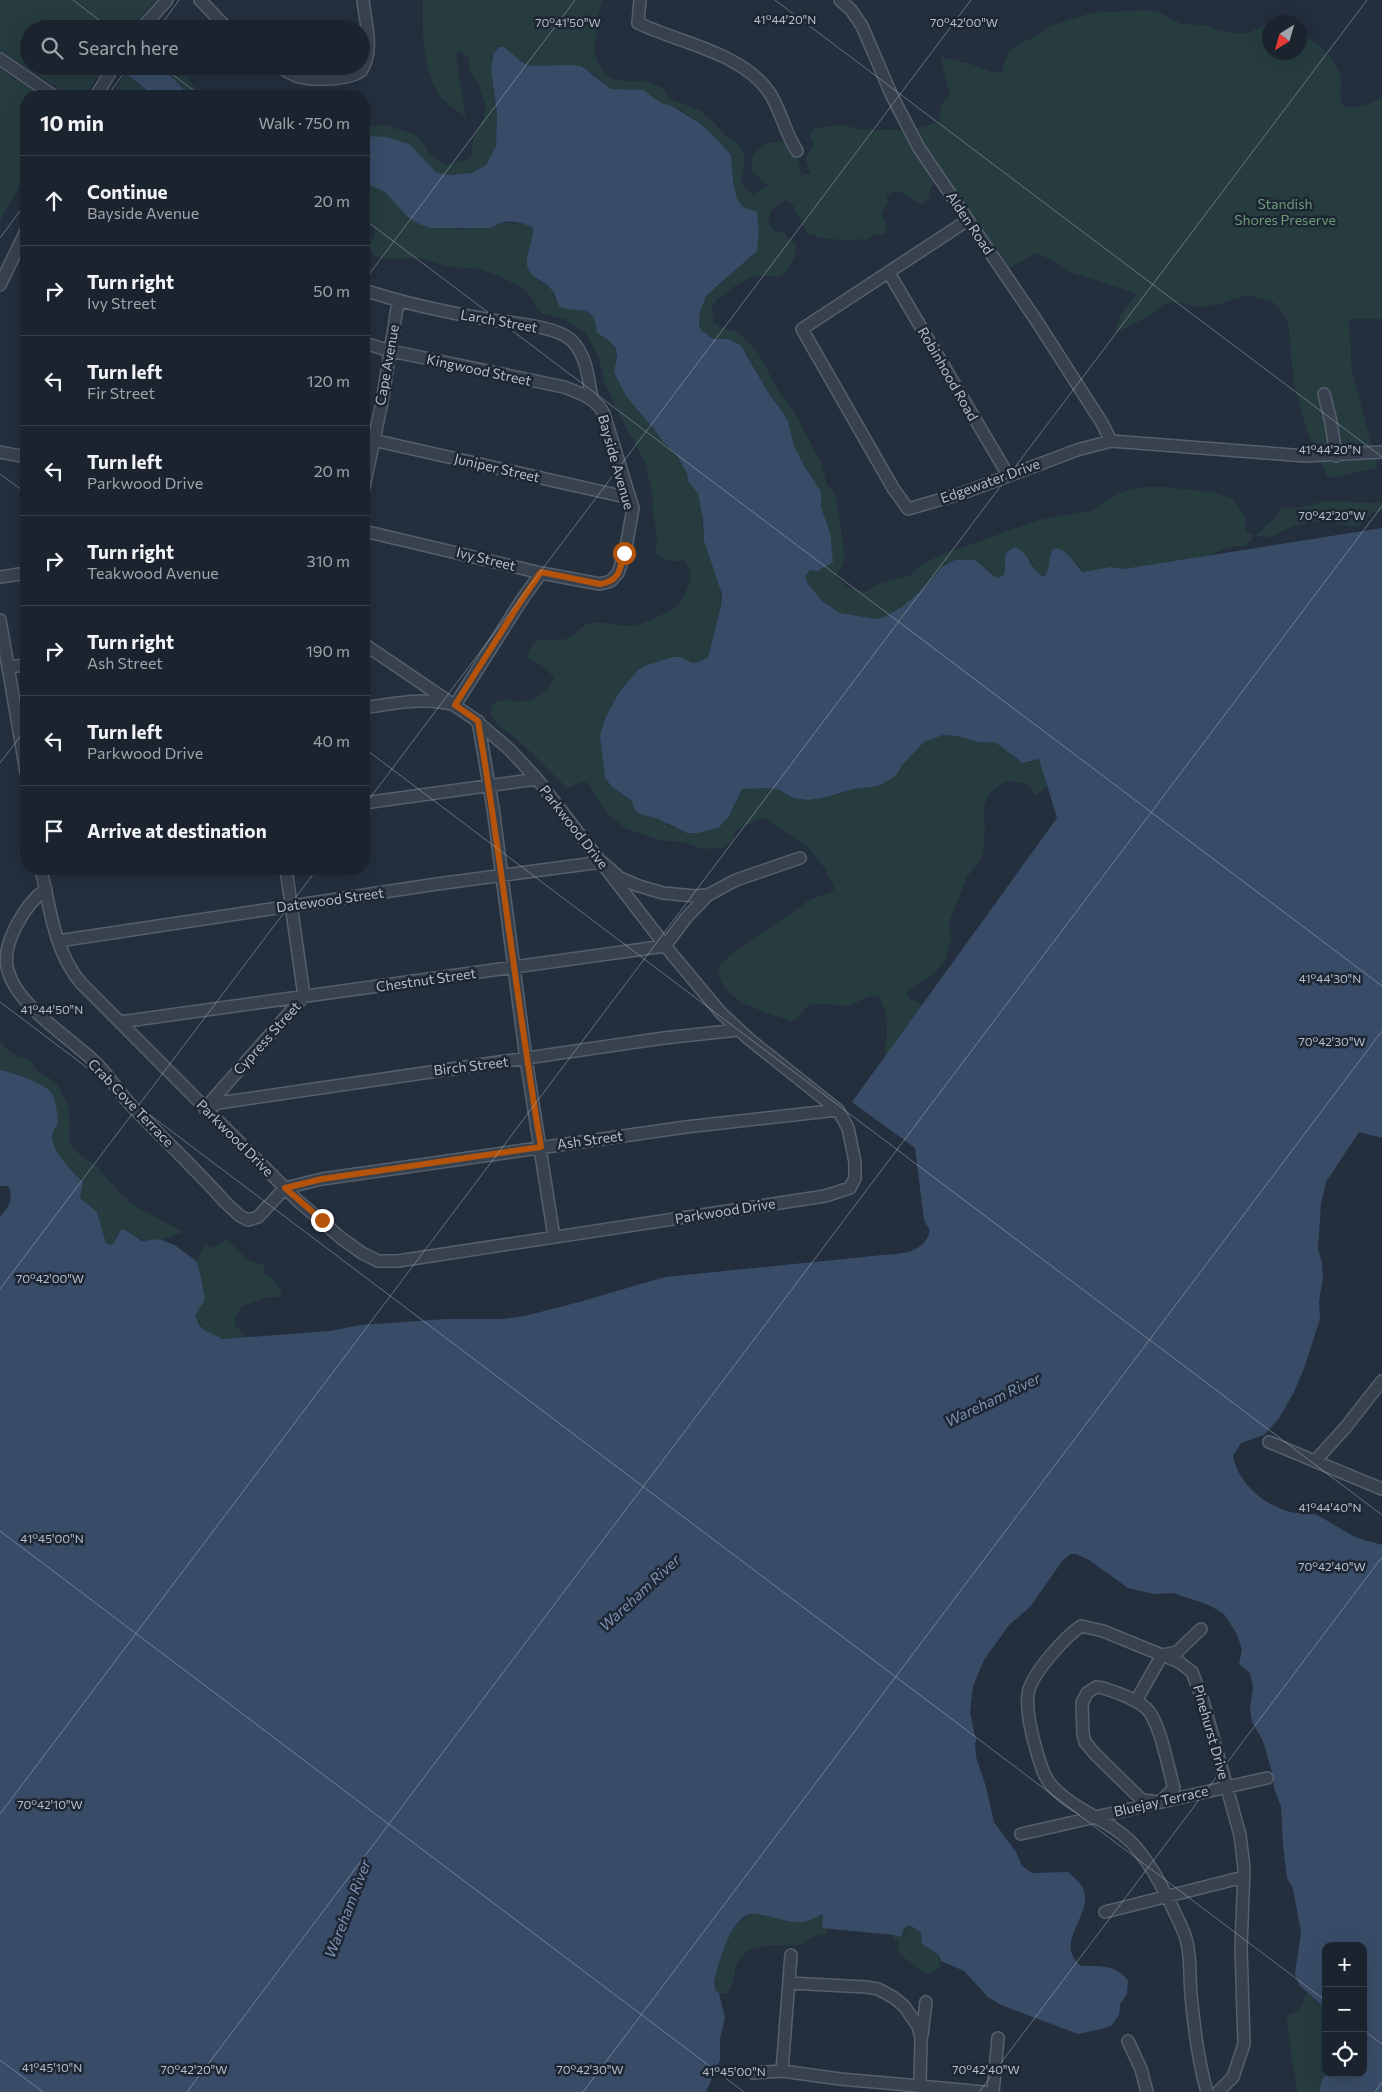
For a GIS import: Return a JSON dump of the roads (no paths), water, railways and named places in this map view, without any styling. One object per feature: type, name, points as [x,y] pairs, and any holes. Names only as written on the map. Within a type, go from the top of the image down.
[{"type":"street","points":[[149,20],[167,0]]},
{"type":"street","points":[[200,0],[219,20]]},
{"type":"street","points":[[363,0],[365,20]]},
{"type":"street","points":[[640,0],[638,23],[660,34],[736,63],[758,80],[773,100],[797,151]]},
{"type":"street","name":"Alden Road","points":[[840,0],[851,10],[862,26],[892,96],[916,143],[1045,335],[1102,423],[1111,441]]},
{"type":"street","points":[[0,59],[20,73]]},
{"type":"street","points":[[23,75],[45,90]]},
{"type":"street","points":[[100,90],[109,75]]},
{"type":"street","points":[[297,75],[301,77],[347,77],[352,75]]},
{"type":"street","points":[[889,273],[968,220]]},
{"type":"street","points":[[0,285],[20,243]]},
{"type":"street","name":"Edgewater Drive","points":[[889,273],[802,329],[893,488],[908,509],[963,493],[1077,450],[1111,441],[1293,456],[1336,456],[1382,452]]},
{"type":"street","name":"Robinhood Road","points":[[889,273],[1008,475]]},
{"type":"street","name":"Larch Street","points":[[370,292],[398,302],[553,331],[568,338],[583,355],[592,399]]},
{"type":"street","name":"Cape Avenue","points":[[370,431],[391,351],[398,302]]},
{"type":"street","name":"Kingwood Street","points":[[370,345],[391,351],[564,387],[592,399]]},
{"type":"street","points":[[1324,394],[1332,422],[1336,456]]},
{"type":"street","name":"Bayside Avenue","points":[[592,399],[604,414],[630,498],[632,515],[618,573],[609,582]]},
{"type":"street","name":"Juniper Street","points":[[370,439],[630,498]]},
{"type":"street","points":[[0,452],[20,456]]},
{"type":"street","name":"Ivy Street","points":[[370,533],[541,572],[600,584],[609,582]]},
{"type":"street","points":[[370,707],[414,700],[439,701],[455,705],[541,572]]},
{"type":"street","points":[[0,577],[20,574]]},
{"type":"street","points":[[0,620],[20,732]]},
{"type":"street","name":"Parkwood Drive","points":[[43,875],[58,941],[67,962],[77,978],[285,1188],[341,1238],[378,1262],[398,1261],[825,1196],[850,1188],[854,1181],[856,1162],[848,1128],[838,1110],[738,1030],[702,991],[665,946],[537,778],[514,754],[478,721],[370,648]]},
{"type":"street","points":[[8,667],[20,666]]},
{"type":"street","points":[[478,721],[502,875],[526,1059],[554,1237]]},
{"type":"street","points":[[370,802],[537,778]]},
{"type":"street","points":[[665,946],[686,918],[708,895],[736,880],[800,858]]},
{"type":"street","points":[[602,862],[620,878],[647,889],[671,895],[708,895]]},
{"type":"street","name":"Datewood Street","points":[[58,941],[291,905],[602,862]]},
{"type":"street","name":"Cypress Street","points":[[205,1108],[304,996],[287,875]]},
{"type":"street","name":"Crab Cove Terrace","points":[[46,889],[30,904],[14,930],[10,941],[7,967],[11,979],[20,992],[47,1021],[100,1067],[131,1106],[240,1216],[248,1220],[256,1218],[285,1188]]},
{"type":"street","name":"Chestnut Street","points":[[120,1022],[665,946]]},
{"type":"street","name":"Birch Street","points":[[205,1108],[218,1103],[664,1038],[738,1030]]},
{"type":"street","name":"Ash Street","points":[[285,1188],[322,1179],[541,1147],[686,1127],[838,1110]]},
{"type":"street","points":[[1316,1460],[1345,1428],[1382,1381]]},
{"type":"street","points":[[1269,1442],[1382,1489]]},
{"type":"street","name":"Pinehurst Drive","points":[[1208,2092],[1194,2024],[1186,1939],[1166,1896],[1137,1849],[1117,1830],[1059,1792],[1046,1777],[1030,1728],[1028,1703],[1030,1686],[1053,1653],[1081,1626],[1104,1631],[1162,1655],[1184,1665],[1195,1677],[1242,1843],[1244,1877],[1241,1948],[1244,2044],[1232,2077],[1218,2092]]},
{"type":"street","points":[[1136,1701],[1162,1655],[1177,1652],[1201,1628]]},
{"type":"street","points":[[1102,1687],[1136,1701],[1145,1707],[1152,1716],[1163,1746],[1174,1788],[1160,1802],[1142,1800],[1095,1754],[1085,1742],[1083,1734],[1082,1703],[1085,1694],[1092,1689],[1102,1687]]},
{"type":"street","name":"Bluejay Terrace","points":[[1021,1834],[1267,1778]]},
{"type":"street","points":[[1105,1912],[1244,1877]]},
{"type":"street","points":[[782,2071],[791,1955]]},
{"type":"street","points":[[788,1983],[878,1989],[893,1997],[904,2006],[916,2021],[921,2038]]},
{"type":"street","points":[[920,2089],[921,2038],[926,2002]]},
{"type":"street","points":[[993,2092],[998,2038]]},
{"type":"street","points":[[1128,2041],[1147,2092]]},
{"type":"street","points":[[753,2072],[782,2071],[920,2089],[984,2092]]},
{"type":"water","name":"Wareham River","points":[[499,47],[504,47],[529,66],[581,66],[611,89],[643,90],[661,103],[672,106],[698,122],[731,155],[733,181],[737,199],[744,208],[757,213],[759,231],[757,251],[706,296],[700,312],[699,325],[702,331],[713,339],[729,339],[741,346],[788,422],[794,446],[821,492],[821,507],[830,532],[833,562],[818,571],[810,570],[805,576],[808,584],[822,601],[840,613],[874,619],[884,617],[902,607],[924,588],[942,567],[955,560],[975,560],[995,577],[999,578],[1005,574],[1005,554],[1014,547],[1024,553],[1038,573],[1045,576],[1054,548],[1067,554],[1083,572],[1110,567],[1124,569],[1382,528],[1382,1138],[1359,1132],[1326,1182],[1321,1203],[1318,1249],[1323,1277],[1319,1301],[1320,1319],[1304,1368],[1294,1392],[1279,1418],[1264,1435],[1241,1443],[1233,1456],[1240,1475],[1246,1484],[1271,1504],[1290,1512],[1316,1515],[1356,1537],[1382,1545],[1382,2092],[1319,2092],[1324,2077],[1367,2077],[1367,1942],[1322,1942],[1322,2005],[1300,1986],[1295,1974],[1301,1932],[1293,1889],[1287,1878],[1281,1807],[1274,1788],[1272,1772],[1263,1741],[1252,1722],[1250,1709],[1253,1687],[1250,1673],[1239,1664],[1242,1650],[1237,1634],[1224,1614],[1209,1605],[1173,1593],[1154,1594],[1128,1588],[1089,1560],[1076,1554],[1071,1554],[1063,1560],[1030,1607],[1009,1625],[984,1660],[973,1686],[970,1713],[976,1740],[976,1757],[986,1787],[994,1822],[1016,1852],[1022,1866],[1032,1873],[1068,1872],[1082,1886],[1085,1896],[1084,1907],[1072,1937],[1073,1957],[1081,1966],[1101,1966],[1119,1971],[1128,1981],[1127,1994],[1120,2004],[1119,2015],[1112,2025],[1078,2034],[1001,2005],[988,1997],[964,1971],[941,1961],[939,1955],[922,1944],[921,1932],[909,1925],[904,1929],[901,1937],[822,1928],[823,1914],[802,1922],[756,1914],[747,1915],[733,1929],[716,1974],[715,1990],[719,1993],[725,2018],[720,2038],[720,2060],[706,2092],[0,2092],[0,1217],[8,1206],[11,1195],[8,1186],[0,1186],[0,1070],[37,1083],[53,1095],[58,1123],[52,1138],[53,1144],[64,1162],[83,1182],[80,1198],[97,1212],[106,1243],[109,1245],[113,1244],[121,1230],[125,1230],[142,1241],[160,1239],[176,1246],[196,1261],[205,1299],[195,1316],[200,1326],[206,1331],[223,1339],[329,1331],[361,1325],[445,1319],[503,1319],[525,1316],[579,1302],[665,1277],[904,1253],[923,1244],[930,1231],[924,1220],[915,1148],[852,1102],[1057,818],[1039,759],[1023,763],[995,742],[978,742],[957,736],[943,735],[924,742],[902,765],[896,776],[878,786],[853,789],[827,797],[808,800],[793,798],[780,790],[771,788],[742,789],[728,818],[718,828],[697,833],[687,833],[656,818],[640,814],[635,810],[631,800],[611,786],[605,777],[600,736],[606,716],[620,691],[638,670],[644,666],[673,657],[680,657],[692,663],[699,662],[708,657],[721,606],[722,594],[704,541],[703,519],[698,494],[688,481],[687,473],[676,454],[663,442],[626,396],[614,372],[617,356],[615,347],[597,333],[593,317],[585,311],[560,307],[551,289],[530,272],[527,259],[533,228],[513,222],[505,222],[490,228],[430,228],[417,223],[407,216],[385,192],[370,185],[370,136],[385,137],[409,144],[436,172],[447,175],[471,173],[486,165],[496,146],[497,114],[491,69],[494,54]]},
{"type":"water","points":[[128,75],[168,75],[183,90],[146,90]]},
{"type":"park label","name":"Standish Shores Preserve","points":[[1285,212]]}]
